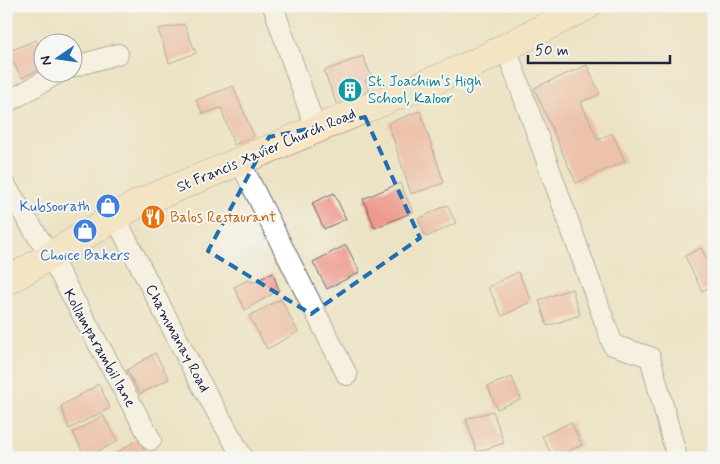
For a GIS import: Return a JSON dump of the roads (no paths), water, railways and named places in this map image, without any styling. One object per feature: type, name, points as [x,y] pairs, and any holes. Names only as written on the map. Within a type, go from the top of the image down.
[{"type":"street","points":[[273,6],[316,130]]},
{"type":"street","name":"St Francis Xavier Church Road","points":[[6,282],[137,204],[473,64],[587,6]]},
{"type":"street","points":[[506,48],[613,345],[650,357],[677,458]]},
{"type":"street","points":[[82,65],[118,54]]},
{"type":"street","points":[[6,103],[43,82]]},
{"type":"street","points":[[240,162],[347,375]]},
{"type":"street","name":"Kollamparambil lane","points":[[6,186],[50,256],[151,440]]},
{"type":"street","name":"Chammanay Road","points":[[115,217],[196,375],[243,458]]},
{"type":"place","name":"St. Joachim's High School, Kaloor","points":[[350,90]]},
{"type":"place","name":"Kubsoorath","points":[[108,206]]},
{"type":"place","name":"Balos Restaurant","points":[[153,217]]},
{"type":"place","name":"Choice Bakers","points":[[85,231]]}]
